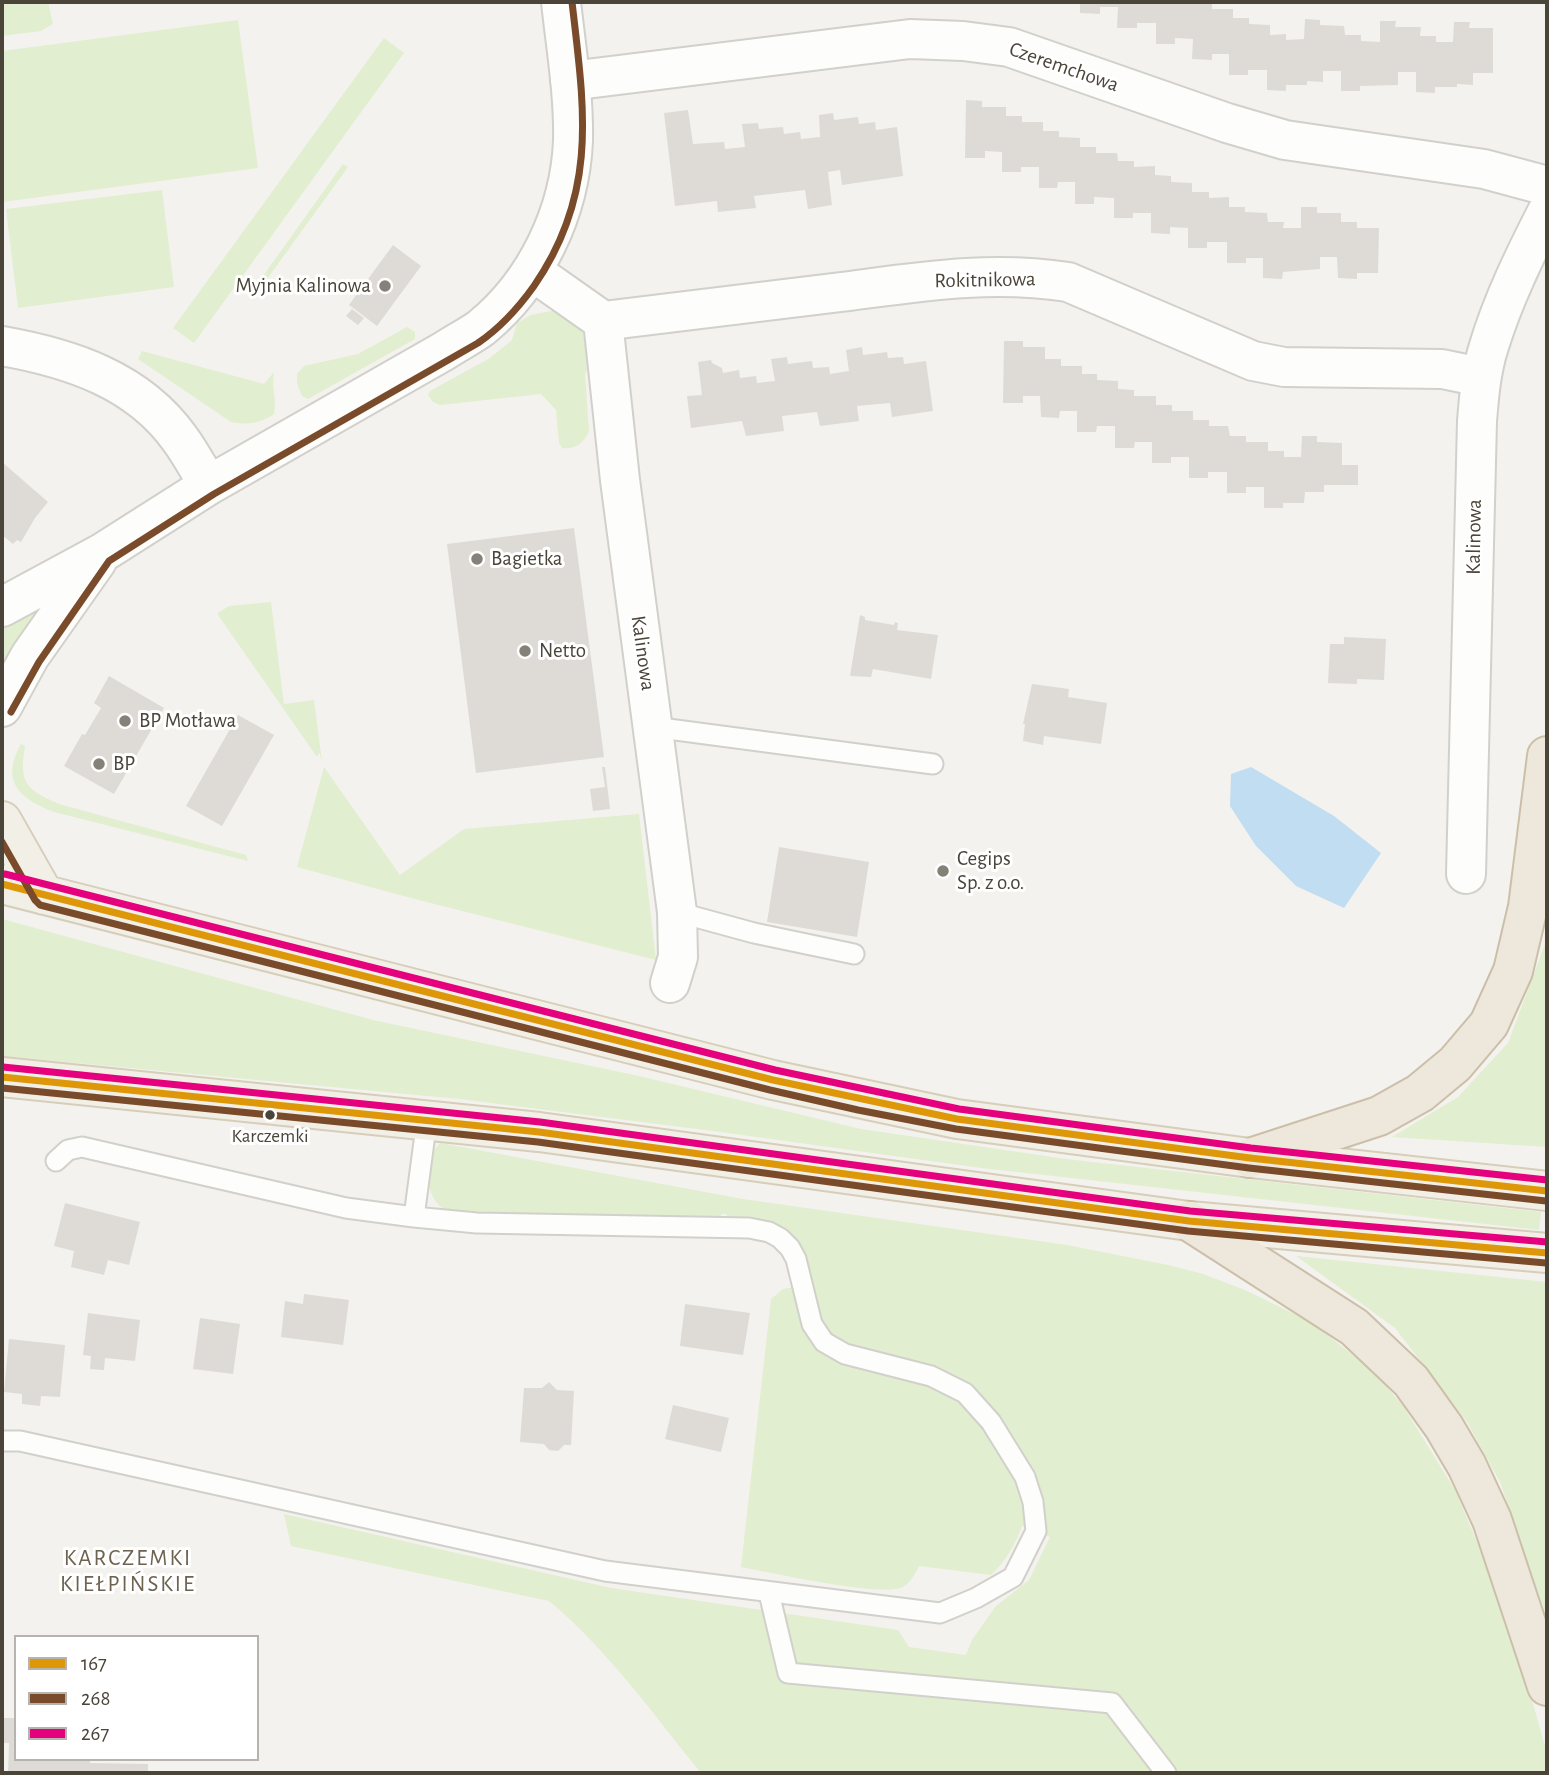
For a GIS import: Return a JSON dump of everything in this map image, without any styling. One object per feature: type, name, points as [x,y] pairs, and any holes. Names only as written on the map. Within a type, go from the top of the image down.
[{"type":"highway","points":[[1250,1158],[1379,1116],[1420,1093],[1455,1064],[1489,1024],[1513,971],[1528,907],[1547,756]]},
{"type":"highway","points":[[1189,1221],[1353,1327],[1411,1381],[1444,1427],[1467,1466],[1492,1520],[1547,1686]]},
{"type":"main road","points":[[2,821],[44,895]]},
{"type":"main road","points":[[2,884],[860,1100],[957,1119],[1250,1158],[1547,1191]]},
{"type":"main road","points":[[2,1077],[539,1132],[1189,1221],[1547,1253]]},
{"type":"street","points":[[2,607],[102,553],[209,485],[381,388],[480,328],[514,294],[532,271],[557,220],[569,175],[573,143],[570,81],[561,2]]},
{"type":"street","name":"Czeremchowa","points":[[570,81],[910,40],[963,41],[1009,47],[1227,123],[1284,140],[1484,169],[1547,187]]},
{"type":"street","name":"Kalinowa","points":[[1466,874],[1477,421],[1482,377],[1489,346],[1523,259],[1547,212]]},
{"type":"street","points":[[532,271],[603,321]]},
{"type":"street","name":"Rokitnikowa","points":[[603,321],[942,279],[1002,275],[1037,277],[1068,282],[1253,360],[1284,367],[1442,369],[1482,377]]},
{"type":"street","name":"Kalinowa","points":[[603,321],[624,506],[677,912],[678,957],[670,984]]},
{"type":"street","points":[[2,346],[71,362],[102,374],[134,393],[162,417],[180,439],[209,485]]},
{"type":"street","points":[[2,707],[30,656],[102,553]]},
{"type":"lane","points":[[653,727],[933,764]]},
{"type":"lane","points":[[677,912],[754,933],[854,954]]},
{"type":"lane","points":[[414,1217],[427,1119]]},
{"type":"lane","points":[[2,1441],[20,1441],[605,1571],[940,1613],[976,1598],[1013,1577],[1036,1531],[1033,1502],[1025,1477],[991,1422],[965,1393],[931,1376],[845,1354],[824,1342],[812,1324],[796,1259],[780,1238],[769,1232],[749,1228],[477,1223],[414,1217],[346,1208],[82,1147],[68,1150],[56,1161]]},
{"type":"lane","points":[[769,1593],[788,1673],[1112,1703],[1166,1773]]},
{"type":"green space","points":[[8,2],[48,2],[53,24],[41,31],[2,36],[2,6]]},
{"type":"green space","points":[[238,20],[258,168],[2,202],[2,51]]},
{"type":"green space","points":[[384,38],[404,53],[194,343],[173,328]]},
{"type":"green space","points":[[343,164],[348,167],[257,293],[253,290]]},
{"type":"green space","points":[[162,190],[174,287],[18,308],[6,209]]},
{"type":"green space","points":[[556,310],[583,329],[591,359],[585,375],[589,431],[579,445],[562,448],[559,443],[556,410],[541,394],[440,405],[433,402],[428,395],[430,391],[490,358],[512,340],[517,323],[531,315]]},
{"type":"green space","points":[[407,327],[415,332],[415,339],[308,399],[302,396],[297,374],[304,366],[358,354]]},
{"type":"green space","points":[[142,351],[264,384],[274,372],[274,414],[253,423],[231,422],[138,359]]},
{"type":"green space","points":[[53,587],[37,617],[2,663],[2,621]]},
{"type":"green space","points":[[271,602],[284,704],[314,700],[322,762],[319,752],[317,757],[218,615],[229,606]]},
{"type":"green space","points":[[21,744],[25,746],[24,777],[38,794],[59,804],[246,855],[248,861],[42,807],[23,795],[13,778],[12,768]]},
{"type":"green space","points":[[324,767],[400,875],[464,829],[639,814],[656,960],[297,867]]},
{"type":"green space","points":[[2,919],[373,1020],[639,1076],[861,1129],[1066,1159],[1541,1212],[1539,1230],[981,1168],[459,1099],[2,1056]]},
{"type":"green space","points":[[1547,925],[1547,1147],[1392,1137],[1458,1097],[1508,1043],[1545,944]]},
{"type":"green space","points":[[440,1143],[743,1199],[1067,1245],[1168,1265],[1203,1274],[1245,1290],[1311,1322],[1373,1371],[1403,1406],[1455,1490],[1485,1561],[1520,1658],[1547,1753],[1547,1773],[701,1773],[610,1661],[549,1601],[291,1546],[284,1514],[611,1588],[898,1630],[909,1647],[966,1655],[972,1640],[995,1607],[1029,1580],[1050,1537],[1022,1526],[1010,1552],[991,1575],[919,1566],[906,1585],[891,1590],[850,1587],[741,1567],[771,1299],[783,1289],[794,1287],[816,1301],[813,1280],[794,1239],[773,1223],[755,1219],[730,1219],[726,1214],[722,1214],[719,1219],[445,1210],[433,1196],[428,1178],[430,1159]]},
{"type":"green space","points":[[1296,1256],[1547,1282],[1547,1618],[1500,1482],[1467,1422],[1395,1328]]},
{"type":"water","points":[[1251,767],[1334,816],[1381,853],[1344,908],[1296,886],[1256,846],[1230,806],[1231,774]]},
{"type":"building","points":[[1080,2],[1212,3],[1212,9],[1233,9],[1233,18],[1249,18],[1249,24],[1270,25],[1270,35],[1286,34],[1286,40],[1304,39],[1305,19],[1320,20],[1320,25],[1344,26],[1345,35],[1361,35],[1361,41],[1380,42],[1380,21],[1396,21],[1395,27],[1421,27],[1420,36],[1436,36],[1436,42],[1453,42],[1454,22],[1470,22],[1469,28],[1493,28],[1493,73],[1473,73],[1473,85],[1435,87],[1435,93],[1416,92],[1416,72],[1398,72],[1398,85],[1360,86],[1360,91],[1341,91],[1341,71],[1323,71],[1323,82],[1307,81],[1307,85],[1286,85],[1286,91],[1267,90],[1267,70],[1248,70],[1248,75],[1229,75],[1229,54],[1212,54],[1212,60],[1192,59],[1193,39],[1175,38],[1175,44],[1156,44],[1156,23],[1137,23],[1137,28],[1117,28],[1118,7],[1100,7],[1100,14],[1080,13]]},
{"type":"building","points":[[966,100],[982,101],[982,107],[1006,107],[1006,116],[1022,116],[1022,122],[1043,122],[1043,131],[1059,131],[1059,137],[1080,138],[1080,147],[1096,147],[1096,153],[1117,153],[1118,161],[1134,161],[1134,167],[1155,166],[1155,175],[1171,176],[1171,182],[1192,183],[1192,192],[1209,192],[1209,198],[1229,197],[1229,207],[1245,207],[1245,212],[1267,213],[1268,222],[1284,222],[1283,228],[1301,228],[1301,207],[1317,207],[1317,213],[1341,213],[1341,222],[1357,222],[1357,228],[1379,228],[1378,273],[1357,273],[1357,279],[1338,278],[1337,257],[1320,257],[1320,269],[1283,272],[1282,279],[1263,278],[1263,258],[1246,258],[1246,263],[1227,263],[1227,242],[1207,242],[1207,248],[1188,248],[1188,228],[1170,227],[1170,234],[1151,233],[1151,213],[1133,213],[1133,218],[1114,218],[1114,198],[1094,197],[1094,204],[1075,204],[1075,182],[1058,182],[1057,188],[1039,188],[1039,167],[1021,167],[1021,172],[1002,172],[1002,152],[985,151],[985,158],[965,158]]},
{"type":"building","points":[[688,110],[693,144],[724,142],[725,149],[745,147],[742,124],[758,123],[759,129],[783,127],[784,134],[800,132],[801,139],[820,137],[819,115],[833,113],[834,120],[858,117],[859,124],[875,122],[876,130],[897,127],[903,176],[842,185],[840,170],[828,172],[832,205],[808,209],[805,190],[754,196],[756,208],[718,212],[717,201],[675,206],[664,113]]},
{"type":"building","name":"Myjnia Kalinowa","points":[[393,245],[421,266],[377,326],[349,305]]},
{"type":"building","points":[[352,309],[364,318],[358,325],[346,316]]},
{"type":"building","points":[[1004,341],[1023,341],[1023,347],[1045,347],[1045,359],[1061,359],[1061,366],[1082,366],[1082,374],[1097,374],[1097,380],[1118,381],[1118,389],[1134,390],[1134,396],[1156,396],[1156,405],[1172,405],[1172,411],[1193,411],[1193,420],[1209,420],[1209,426],[1228,426],[1230,436],[1246,436],[1246,442],[1268,442],[1268,451],[1284,451],[1284,457],[1301,457],[1302,436],[1317,436],[1317,442],[1342,443],[1342,465],[1358,465],[1358,485],[1324,485],[1324,492],[1305,492],[1304,503],[1283,503],[1283,508],[1264,508],[1264,487],[1246,487],[1246,493],[1227,493],[1227,472],[1208,472],[1208,478],[1189,478],[1189,457],[1171,457],[1171,463],[1152,463],[1152,442],[1135,442],[1134,448],[1115,448],[1115,426],[1097,426],[1096,432],[1077,432],[1077,411],[1060,411],[1059,418],[1041,417],[1040,396],[1023,396],[1023,403],[1003,403]]},
{"type":"building","points":[[862,347],[863,355],[887,352],[888,358],[903,357],[904,364],[926,361],[933,411],[892,417],[890,403],[857,406],[859,421],[820,426],[817,412],[782,416],[784,431],[746,436],[742,421],[691,428],[687,396],[702,395],[698,362],[711,360],[722,368],[723,373],[739,370],[740,378],[756,376],[757,383],[775,381],[771,359],[787,357],[788,364],[812,361],[813,368],[829,367],[830,374],[849,371],[846,350]]},
{"type":"building","points":[[2,462],[48,502],[21,542],[17,540],[13,544],[2,535]]},
{"type":"building","name":"Netto","points":[[574,528],[604,757],[476,773],[447,544]]},
{"type":"building","points":[[860,615],[865,617],[865,620],[894,625],[895,622],[898,623],[897,630],[938,635],[931,679],[873,669],[871,677],[850,676]]},
{"type":"building","points":[[1344,637],[1386,639],[1384,680],[1357,679],[1357,684],[1328,683],[1330,644],[1344,644]]},
{"type":"building","name":"BP Motława","points":[[109,676],[164,708],[114,794],[64,766],[101,708],[94,703]]},
{"type":"building","points":[[1032,684],[1069,689],[1068,697],[1107,703],[1101,744],[1044,736],[1043,745],[1023,741],[1023,724]]},
{"type":"building","points":[[238,715],[274,735],[222,826],[186,806]]},
{"type":"building","points":[[602,767],[605,767],[610,809],[593,811],[590,789],[605,787]]},
{"type":"building","points":[[779,847],[869,862],[857,937],[767,922]]},
{"type":"building","points":[[65,1203],[140,1222],[129,1265],[108,1260],[104,1275],[71,1267],[74,1251],[54,1246]]},
{"type":"building","points":[[304,1294],[349,1300],[343,1345],[281,1337],[285,1301],[303,1304]]},
{"type":"building","points":[[685,1304],[750,1313],[743,1355],[680,1346]]},
{"type":"building","points":[[88,1313],[140,1320],[135,1361],[105,1358],[104,1370],[90,1369],[91,1356],[83,1355]]},
{"type":"building","points":[[200,1318],[240,1324],[233,1374],[193,1369]]},
{"type":"building","points":[[9,1339],[65,1345],[60,1397],[41,1396],[40,1406],[22,1404],[22,1394],[4,1392]]},
{"type":"building","points":[[549,1382],[557,1390],[574,1391],[571,1445],[564,1445],[558,1451],[549,1450],[544,1444],[520,1442],[524,1388],[542,1388]]},
{"type":"building","points":[[673,1405],[729,1418],[721,1452],[665,1439]]},
{"type":"building","points":[[2,1718],[14,1718],[14,1761],[148,1764],[148,1773],[8,1773],[9,1743],[2,1743]]},
{"type":"transit line","name":"268","points":[[11,712],[39,662],[109,561],[214,494],[478,343],[501,324],[528,294],[555,251],[569,217],[578,183],[582,113],[572,2]]},
{"type":"transit line","name":"268","points":[[2,842],[40,905],[770,1090],[956,1129],[1249,1168],[1546,1201]]},
{"type":"transit line","name":"267","points":[[5,874],[775,1070],[959,1109],[1251,1148],[1547,1180]]},
{"type":"transit line","name":"167","points":[[2,884],[773,1080],[957,1119],[1250,1158],[1547,1191]]},
{"type":"transit line","name":"267","points":[[3,1067],[540,1122],[1190,1211],[1547,1242]]},
{"type":"transit line","name":"167","points":[[2,1077],[539,1132],[1189,1221],[1547,1253]]},
{"type":"transit line","name":"268","points":[[2,1088],[538,1142],[1188,1231],[1546,1263]]},
{"type":"place","name":"Myjnia Kalinowa","points":[[385,286]]},
{"type":"place","name":"Bagietka","points":[[477,559]]},
{"type":"place","name":"Netto","points":[[525,651]]},
{"type":"place","name":"BP Motława","points":[[125,721]]},
{"type":"place","name":"BP","points":[[99,764]]},
{"type":"place","name":"Cegips Sp. z o.o.","points":[[943,871]]},
{"type":"place","name":"Karczemki","points":[[270,1115]]},
{"type":"district","name":"KARCZEMKI KIEŁPIŃSKIE","points":[[128,1571]]}]
